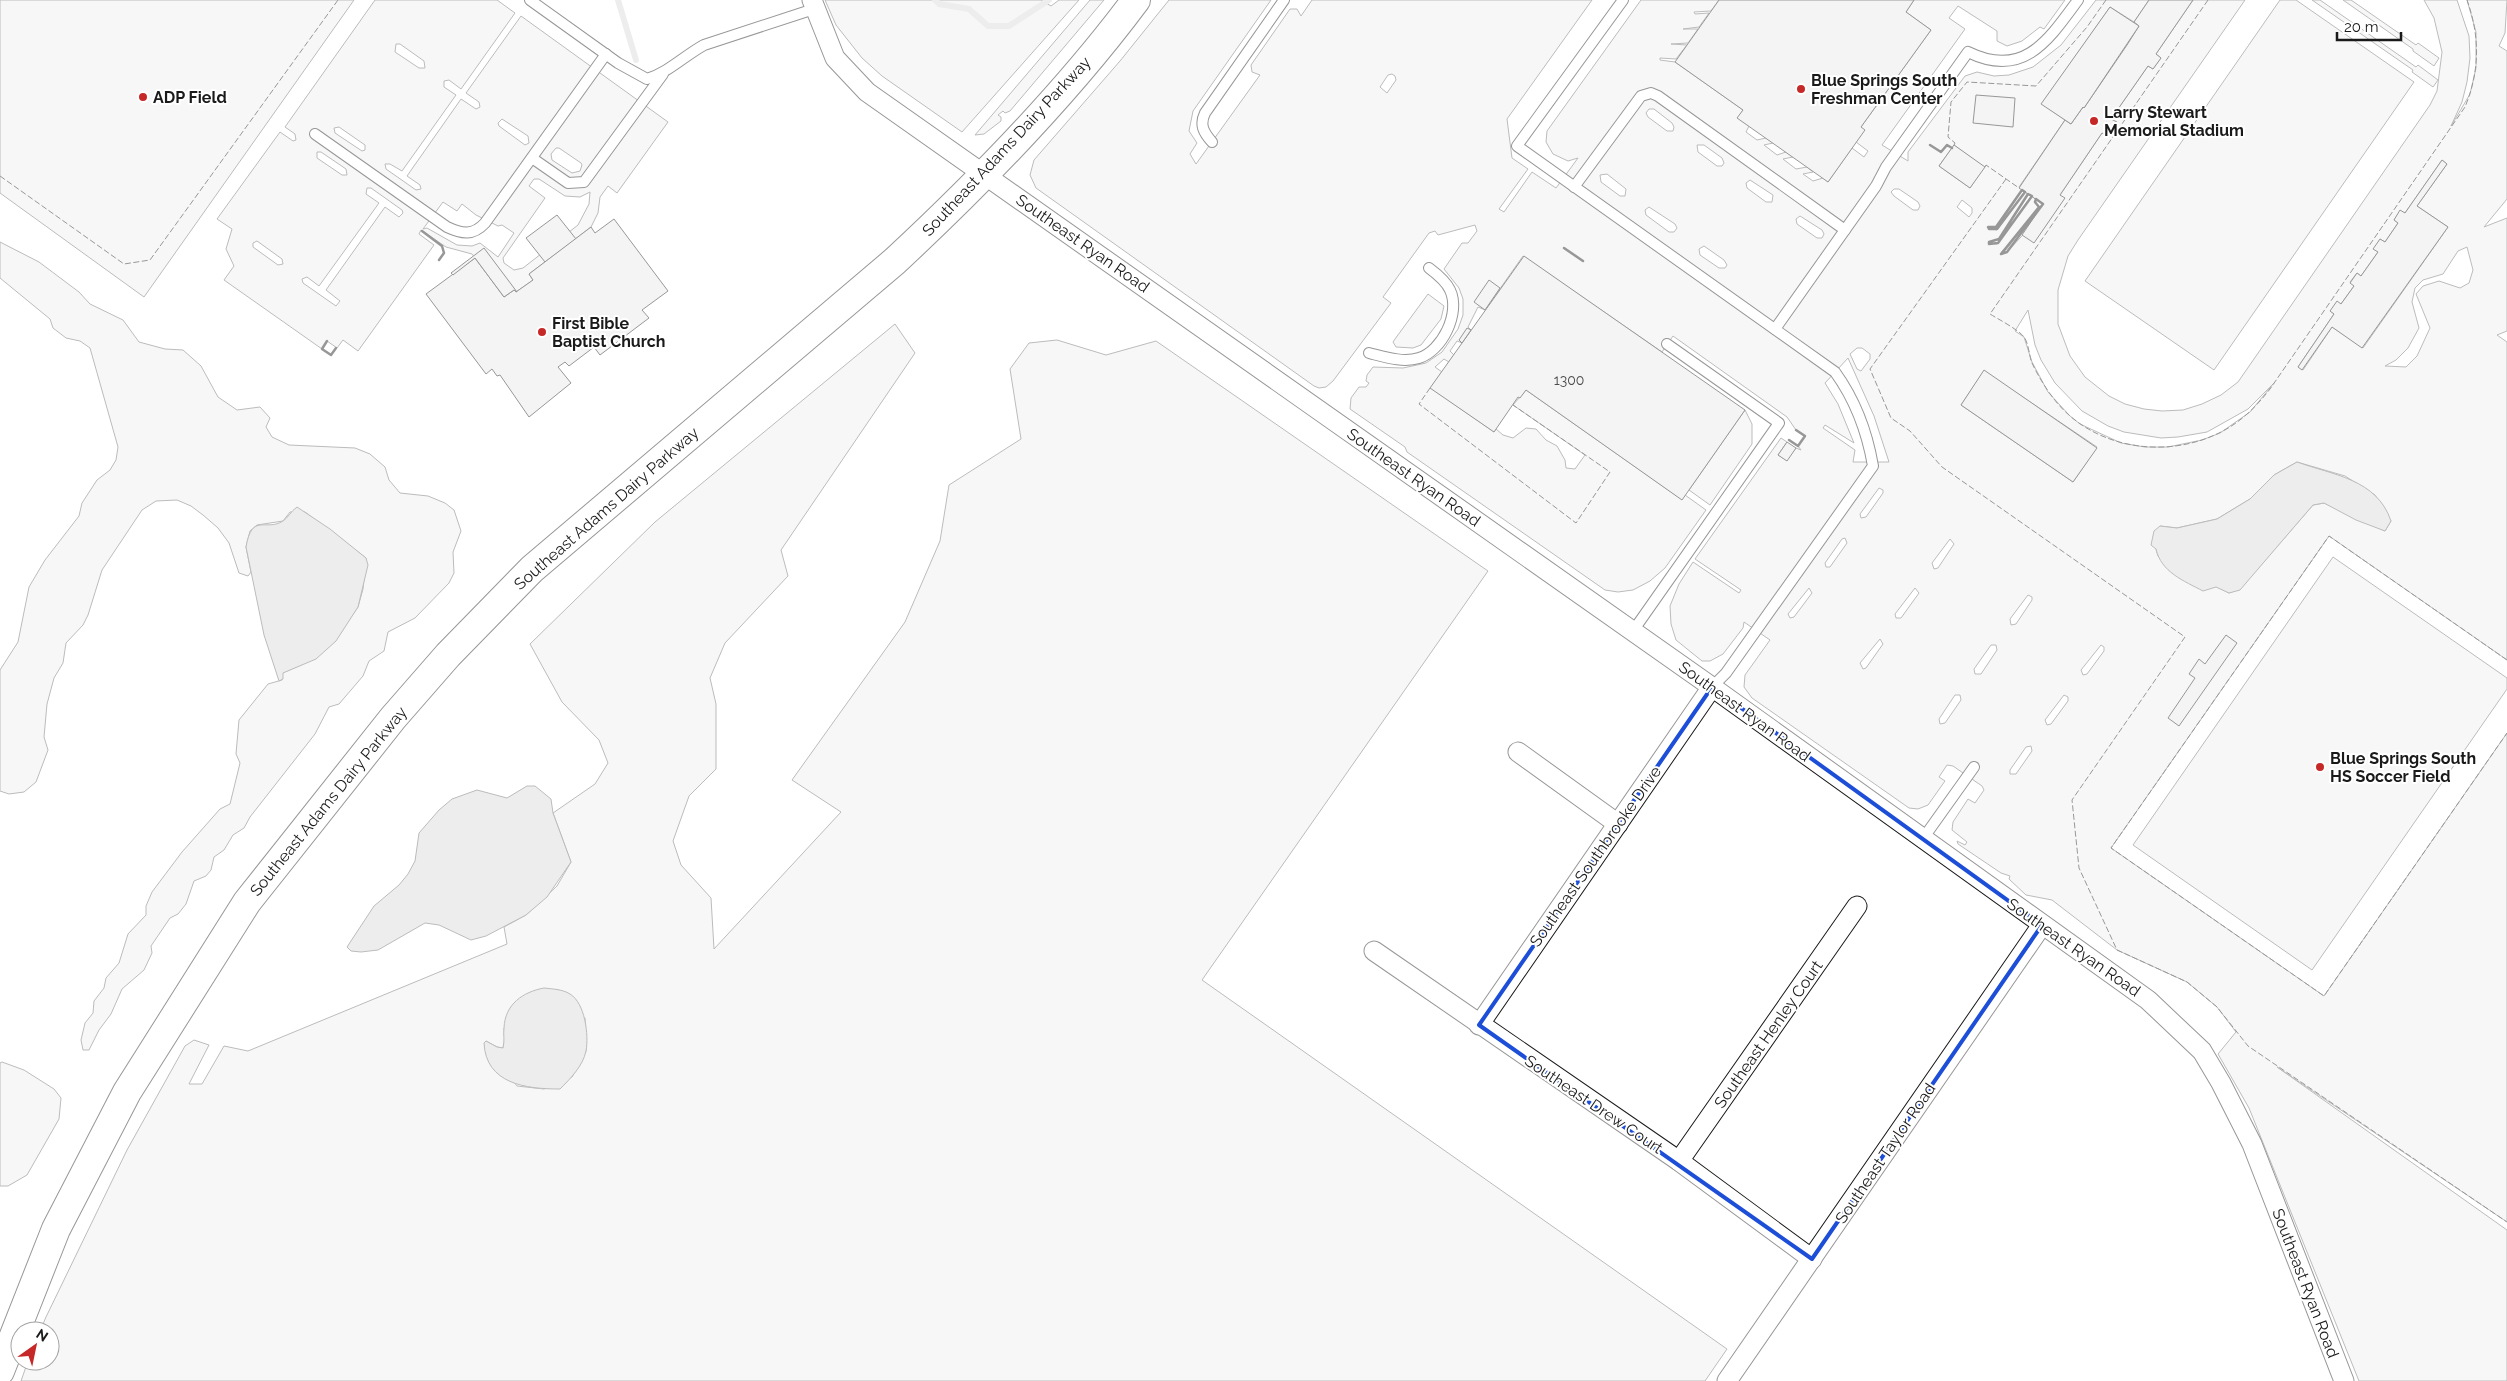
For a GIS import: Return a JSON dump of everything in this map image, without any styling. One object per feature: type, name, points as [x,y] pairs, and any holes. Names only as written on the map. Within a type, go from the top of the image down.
[{"type":"main road","name":"Southeast Adams Dairy Parkway","points":[[0,1370],[56,1228],[127,1092],[247,902],[393,718],[448,655],[532,569],[895,261],[985,174],[1105,42],[1136,0]]},
{"type":"street","name":"Southeast Ryan Road","points":[[813,5],[836,58],[867,92],[1712,687],[1922,840],[2148,1000],[2202,1051],[2221,1083],[2252,1144],[2344,1381]]},
{"type":"street","name":"Southeast Southbrooke Drive","points":[[1478,1025],[1712,687]]},
{"type":"street","points":[[1518,752],[1618,824]]},
{"type":"street","name":"Southeast Henley Court","points":[[1679,1161],[1857,906]]},
{"type":"street","name":"Southeast Taylor Road","points":[[1727,1381],[2042,925]]},
{"type":"street","name":"Southeast Drew Court","points":[[1374,952],[1679,1161],[1812,1259]]},
{"type":"lane","points":[[530,0],[634,73],[647,79],[663,74]]},
{"type":"lane","points":[[1212,142],[1206,135],[1201,120],[1284,0]]},
{"type":"lane","points":[[1622,0],[1518,146],[1835,372],[1846,386],[1868,436],[1873,466],[1732,665],[1712,687]]},
{"type":"lane","points":[[1775,329],[1876,186],[1886,167],[1968,52],[1984,60],[2002,62],[2018,60],[2035,52],[2078,0]]},
{"type":"lane","points":[[532,158],[568,183],[584,182],[663,74],[704,45],[813,5]]},
{"type":"lane","points":[[315,134],[447,226],[466,233],[478,230],[485,223],[606,54]]},
{"type":"lane","points":[[1574,187],[1641,96],[1650,94],[1658,96],[1845,230]]},
{"type":"lane","points":[[1369,353],[1395,359],[1413,359],[1428,353],[1437,345],[1450,324],[1453,306],[1451,291],[1429,268]]},
{"type":"lane","points":[[1632,631],[1779,423],[1667,344]]},
{"type":"lane","points":[[1922,840],[1974,767]]},
{"type":"highlighted area","points":[[1712,687],[2042,925],[1812,1259],[1479,1025]]},
{"type":"shaded area","name":"ADP Field","points":[[0,0],[354,0],[144,297],[0,193]]},
{"type":"shaded area","points":[[375,0],[497,0],[515,13],[461,89],[449,80],[444,81],[444,87],[456,95],[402,171],[390,164],[385,164],[386,169],[416,190],[421,189],[420,185],[407,176],[461,99],[476,109],[480,107],[479,102],[466,93],[521,16],[668,122],[617,193],[608,186],[600,197],[598,213],[591,227],[529,274],[533,280],[516,292],[504,297],[472,254],[446,247],[421,230],[419,234],[434,245],[358,351],[343,340],[337,348],[327,341],[322,349],[224,280],[234,266],[226,249],[232,229],[217,219],[280,132],[293,141],[296,140],[295,134],[285,127]],"holes":[[[396,44],[400,44],[424,61],[425,68],[419,68],[395,52]],[[502,119],[528,136],[529,143],[525,145],[499,126],[498,123]],[[339,127],[365,145],[365,150],[362,151],[335,133],[334,128]],[[556,148],[559,148],[582,165],[580,171],[572,173],[552,160],[551,154]],[[317,152],[321,152],[346,169],[347,175],[342,175],[317,158]],[[534,179],[539,179],[565,196],[580,197],[590,192],[589,204],[578,225],[523,268],[514,270],[504,263],[503,258],[545,198],[529,186]],[[367,188],[371,188],[402,210],[403,213],[399,217],[385,207],[326,290],[340,301],[336,306],[303,283],[302,279],[307,277],[319,286],[379,203],[366,194]],[[443,202],[457,211],[462,204],[476,215],[498,226],[502,225],[514,233],[498,257],[480,243],[472,246],[457,245],[427,228],[423,229]],[[257,241],[282,259],[283,264],[278,265],[253,247],[253,243]]]},
{"type":"shaded area","points":[[825,0],[1041,0],[1051,6],[1059,0],[1079,0],[962,132],[882,76],[862,58],[836,25]]},
{"type":"shaded area","points":[[1090,0],[1104,0],[1010,111],[1005,113],[1003,111],[998,115],[1001,117],[1001,121],[984,134],[975,135]]},
{"type":"shaded area","points":[[1169,0],[1271,0],[1193,111],[1189,131],[1197,143],[1190,154],[1196,164],[1260,75],[1252,72],[1251,65],[1290,9],[1297,9],[1301,16],[1312,0],[1592,0],[1507,119],[1512,158],[1528,169],[1499,209],[1504,212],[1532,172],[1556,188],[1578,158],[1568,161],[1553,154],[1546,142],[1547,131],[1641,0],[1719,0],[1711,11],[1694,12],[1695,14],[1709,13],[1699,27],[1683,29],[1698,29],[1688,43],[1671,44],[1687,45],[1676,59],[1660,58],[1660,60],[1675,62],[1743,110],[1738,118],[1749,126],[1746,132],[1757,140],[1766,138],[1773,143],[1764,145],[1777,155],[1786,152],[1793,157],[1783,159],[1796,169],[1807,167],[1813,172],[1803,174],[1813,181],[1823,178],[1828,182],[1852,148],[1864,157],[1868,151],[1856,142],[1861,127],[1931,30],[1906,12],[1914,0],[2065,0],[2044,29],[2040,27],[2022,41],[2007,46],[1997,41],[1997,31],[1958,6],[1949,18],[1965,29],[1882,145],[1908,161],[1908,152],[1965,76],[1977,72],[1994,76],[2009,75],[2033,67],[2061,45],[2096,0],[2149,0],[2134,22],[2110,7],[2042,104],[2065,120],[2019,187],[2022,190],[2011,207],[1996,227],[1988,228],[1997,230],[2025,192],[2028,194],[1999,239],[1989,243],[1997,244],[2032,196],[2036,199],[2035,202],[2039,207],[2006,250],[2002,251],[2002,254],[2007,252],[2060,195],[2102,133],[2108,136],[2117,123],[2111,119],[2148,66],[2153,69],[2161,58],[2156,54],[2193,0],[2245,0],[2078,240],[2068,256],[2058,290],[2058,324],[2070,356],[2085,377],[2109,396],[2125,404],[2162,411],[2183,410],[2202,404],[2221,395],[2238,382],[2430,105],[2437,91],[2442,52],[2434,18],[2424,0],[2457,0],[2469,36],[2470,58],[2467,82],[2462,102],[2451,126],[2470,94],[2476,68],[2476,32],[2467,0],[2507,0],[2505,33],[2499,46],[2507,51],[2507,199],[2484,227],[2507,218],[2507,331],[2497,335],[2507,342],[2507,660],[2329,536],[2111,848],[2324,996],[2507,733],[2507,1222],[2277,1067],[2507,1230],[2507,1381],[2359,1381],[2249,1108],[2218,1054],[2236,1032],[2217,1007],[2187,982],[2117,950],[2052,900],[2026,895],[2009,879],[2010,876],[2001,873],[1958,844],[1957,841],[1965,845],[1967,842],[1952,830],[1953,822],[1968,799],[1975,803],[1984,790],[1982,786],[1953,766],[1947,765],[1939,777],[1945,781],[1928,805],[1918,809],[1909,808],[1752,698],[1744,687],[1745,675],[1770,640],[1744,622],[1743,628],[1723,654],[1710,661],[1702,661],[1676,640],[1671,624],[1670,606],[1679,584],[1693,562],[1739,593],[1741,590],[1695,559],[1781,438],[1787,442],[1778,455],[1786,460],[1796,448],[1801,450],[1798,446],[1805,436],[1796,430],[1787,417],[1673,336],[1662,352],[1523,256],[1485,310],[1478,307],[1468,327],[1471,330],[1462,343],[1457,341],[1450,351],[1454,355],[1449,362],[1444,359],[1435,367],[1442,372],[1431,388],[1494,432],[1496,429],[1503,435],[1513,438],[1526,428],[1536,429],[1546,440],[1557,446],[1565,460],[1566,468],[1575,469],[1585,455],[1513,405],[1526,390],[1681,499],[1685,495],[1706,510],[1665,568],[1650,581],[1633,590],[1618,592],[1605,590],[1407,452],[1405,447],[1350,409],[1351,398],[1359,387],[1366,387],[1369,383],[1366,381],[1367,375],[1373,367],[1403,368],[1426,363],[1442,352],[1458,329],[1463,315],[1463,299],[1459,288],[1444,269],[1462,243],[1468,243],[1477,231],[1475,225],[1438,235],[1435,231],[1429,233],[1383,297],[1391,303],[1333,381],[1326,387],[1319,388],[1314,386],[1036,188],[1030,175],[1034,160],[1120,61]],"holes":[[[1392,74],[1396,80],[1387,93],[1380,87],[1388,75]],[[1649,109],[1654,109],[1672,123],[1673,131],[1667,131],[1648,117],[1646,113]],[[1697,145],[1704,145],[1722,158],[1724,163],[1722,166],[1717,166],[1698,152]],[[1954,145],[1984,167],[1970,188],[1939,166]],[[2442,160],[2447,164],[2417,206],[2448,227],[2363,348],[2332,327],[2303,370],[2298,367],[2334,314],[2330,311],[2341,304],[2354,286],[2350,282],[2357,273],[2361,276],[2378,252],[2374,249],[2380,239],[2385,242],[2398,223],[2394,220],[2400,211],[2405,213]],[[1607,174],[1626,189],[1625,196],[1620,196],[1601,182],[1600,175]],[[1750,180],[1773,195],[1772,202],[1766,202],[1747,188],[1746,183]],[[1894,189],[1899,189],[1918,202],[1920,206],[1918,210],[1913,210],[1891,192]],[[1962,200],[1972,208],[1972,213],[1969,217],[1957,207]],[[1649,207],[1675,224],[1677,228],[1674,232],[1669,232],[1646,215],[1645,210]],[[1800,216],[1822,230],[1824,234],[1822,238],[1817,238],[1797,224],[1796,219]],[[1704,246],[1724,260],[1727,265],[1725,268],[1719,268],[1700,255],[1699,249]],[[2467,247],[2473,270],[2469,283],[2460,288],[2439,281],[2423,286],[2416,294],[2430,328],[2417,356],[2406,367],[2385,366],[2396,360],[2408,348],[2419,328],[2412,302],[2415,288],[2423,280],[2443,274],[2458,251]],[[2028,310],[2035,345],[2041,360],[2055,383],[2082,411],[2108,426],[2124,432],[2161,438],[2207,432],[2248,409],[2274,383],[2250,412],[2220,433],[2202,440],[2168,447],[2145,447],[2121,443],[2080,424],[2048,392],[2032,362],[2024,337],[2015,331]],[[1857,348],[1862,348],[1870,354],[1870,359],[1861,371],[1857,369],[1850,354]],[[1848,358],[1874,416],[1889,462],[1853,462],[1855,450],[1823,428],[1825,425],[1854,443],[1838,404],[1825,383]],[[1984,371],[2097,447],[2073,482],[1961,405]],[[2297,462],[2345,476],[2375,495],[2391,521],[2385,531],[2324,503],[2313,505],[2240,589],[2229,593],[2158,556],[2156,549],[2160,526],[2177,528],[2217,519],[2250,499],[2274,475]],[[1879,488],[1883,490],[1883,493],[1866,517],[1861,518],[1860,514]],[[1845,538],[1847,543],[1830,567],[1826,567],[1825,563],[1842,539]],[[1950,539],[1954,544],[1938,568],[1934,569],[1932,563]],[[1809,588],[1812,593],[1794,617],[1790,618],[1788,614]],[[1915,588],[1919,593],[1901,618],[1896,618],[1895,614]],[[2028,595],[2032,597],[2032,600],[2016,624],[2011,625],[2010,619]],[[1880,639],[1883,644],[1866,668],[1863,669],[1860,663]],[[1991,645],[1996,645],[1997,650],[1981,674],[1975,674],[1974,669]],[[2101,645],[2104,647],[2104,651],[2087,674],[2083,675],[2081,670]],[[1955,695],[1960,695],[1961,700],[1945,723],[1940,724],[1939,719]],[[2064,695],[2068,697],[2068,701],[2051,724],[2047,725],[2045,720]],[[2031,746],[2032,751],[2016,774],[2010,774],[2010,770],[2026,747]]]},
{"type":"shaded area","points":[[2280,0],[2296,0],[2414,82],[2214,370],[2085,281]]},
{"type":"shaded area","points":[[2312,0],[2320,0],[2416,67],[2418,65],[2438,80],[2433,87],[2412,72],[2413,70]]},
{"type":"shaded area","points":[[2343,0],[2351,0],[2416,45],[2418,43],[2439,58],[2434,66],[2413,51],[2413,49]]},
{"type":"shaded area","points":[[0,242],[39,262],[79,292],[90,304],[123,320],[139,342],[165,349],[183,350],[201,366],[218,397],[237,410],[260,407],[270,418],[266,427],[272,437],[289,445],[355,448],[370,454],[385,467],[389,480],[400,493],[428,496],[445,503],[454,510],[461,531],[453,552],[454,573],[449,583],[415,618],[388,632],[384,651],[369,661],[363,676],[339,704],[329,707],[315,734],[250,817],[244,828],[233,835],[224,850],[214,857],[211,870],[206,876],[194,881],[186,904],[178,914],[170,918],[151,946],[152,953],[144,970],[122,989],[111,1014],[99,1030],[89,1050],[83,1050],[81,1040],[85,1023],[93,1013],[94,1001],[104,988],[106,978],[119,963],[128,934],[146,915],[146,906],[152,892],[182,852],[220,809],[230,804],[240,763],[236,754],[239,720],[268,684],[282,680],[282,673],[303,664],[348,621],[358,607],[363,589],[366,558],[305,512],[290,512],[283,521],[257,525],[250,531],[246,547],[251,572],[248,576],[239,573],[229,543],[218,528],[203,515],[191,506],[177,500],[156,501],[142,510],[102,570],[88,615],[83,625],[66,643],[63,663],[54,678],[47,704],[44,737],[48,750],[36,782],[24,792],[9,794],[0,791],[0,670],[18,642],[29,587],[45,560],[79,516],[82,503],[97,480],[110,470],[116,460],[118,447],[90,348],[80,341],[66,338],[53,328],[50,319],[0,278]]},
{"type":"shaded area","points":[[1428,294],[1444,306],[1441,319],[1421,345],[1413,348],[1396,347],[1393,342]]},
{"type":"shaded area","points":[[895,324],[915,353],[781,550],[788,576],[725,643],[710,678],[716,704],[716,769],[689,796],[673,841],[681,865],[711,898],[714,949],[841,812],[792,780],[905,622],[940,541],[949,485],[1021,439],[1010,369],[1029,343],[1057,340],[1106,355],[1156,341],[1488,571],[1202,980],[1727,1349],[1705,1381],[21,1381],[24,1371],[60,1371],[60,1321],[44,1321],[127,1150],[185,1046],[194,1040],[209,1045],[189,1084],[202,1084],[224,1046],[248,1051],[507,944],[504,927],[526,915],[557,886],[571,862],[553,813],[595,784],[608,763],[599,740],[562,702],[530,644],[655,522]],"holes":[[[585,1018],[586,1051],[572,1077],[544,1089],[517,1086],[484,1043],[486,1041],[503,1048],[504,1028]]]},
{"type":"shaded area","points":[[1745,410],[1752,424],[1752,444],[1710,505],[1689,490]]},
{"type":"shaded area","points":[[2297,462],[2339,475],[2365,487],[2384,507],[2391,521],[2385,531],[2356,520],[2324,503],[2313,505],[2240,590],[2229,593],[2216,587],[2203,591],[2174,575],[2163,564],[2156,549],[2151,545],[2154,531],[2160,526],[2177,528],[2217,519],[2250,499],[2274,475]]},
{"type":"shaded area","points":[[297,507],[330,529],[366,558],[368,565],[358,607],[336,641],[316,659],[283,673],[283,679],[279,681],[264,635],[246,547],[249,536],[256,526],[277,524],[283,521]]},
{"type":"shaded area","name":"Blue Springs South HS Soccer Field","points":[[2333,557],[2507,678],[2507,689],[2312,970],[2133,845]]},
{"type":"shaded area","points":[[527,786],[535,786],[551,799],[553,813],[571,862],[547,897],[526,915],[486,936],[471,940],[439,925],[425,923],[378,950],[361,952],[351,951],[347,947],[374,906],[399,885],[408,874],[415,861],[419,833],[439,810],[452,799],[477,790],[507,798]]},
{"type":"shaded area","points":[[544,988],[564,991],[570,994],[579,1004],[585,1020],[587,1044],[584,1057],[576,1072],[560,1089],[534,1088],[510,1081],[500,1076],[486,1057],[484,1043],[486,1041],[503,1048],[505,1020],[516,1001],[522,996]]},
{"type":"shaded area","points":[[2,1062],[24,1070],[54,1089],[61,1098],[59,1119],[27,1175],[8,1186],[0,1186],[0,1063]]},
{"type":"building","name":"Blue Springs South Freshman Center","points":[[1719,0],[1914,0],[1906,12],[1931,30],[1861,127],[1865,130],[1828,182],[1737,118],[1743,110],[1675,62]]},
{"type":"building","name":"Larry Stewart Memorial Stadium","points":[[2149,0],[2193,0],[2156,54],[2161,58],[2153,69],[2148,66],[2111,119],[2117,122],[2108,136],[2102,133],[2060,195],[2065,198],[2034,243],[2022,235],[2043,204],[2019,188],[2065,120],[2071,124],[2084,108],[2139,26],[2134,22]]},
{"type":"building","points":[[2110,7],[2139,26],[2084,108],[2071,124],[2041,104]]},
{"type":"building","points":[[1976,95],[2015,98],[2013,127],[1973,123]]},
{"type":"building","points":[[1954,145],[1985,167],[1970,188],[1939,166]]},
{"type":"building","points":[[2442,160],[2447,164],[2417,206],[2448,227],[2362,348],[2332,327],[2302,370],[2298,367],[2334,314],[2330,311],[2337,301],[2341,304],[2354,286],[2350,283],[2357,273],[2361,276],[2378,252],[2373,249],[2380,239],[2385,242],[2398,223],[2394,220],[2400,210],[2405,213]]},
{"type":"building","points":[[557,215],[576,239],[545,262],[526,238]]},
{"type":"building","name":"First Bible Baptist Church","points":[[614,219],[668,291],[642,310],[649,318],[600,355],[594,347],[569,366],[565,362],[558,367],[571,383],[529,417],[500,375],[497,376],[492,369],[486,374],[426,294],[475,258],[504,297],[514,290],[516,292],[533,280],[529,274],[591,227],[595,233]]},
{"type":"building","points":[[484,248],[517,292],[514,290],[504,297],[475,258],[453,275],[451,273]]},
{"type":"building","points":[[1524,256],[1745,410],[1682,500],[1526,390],[1520,398],[1518,397],[1494,432],[1430,388]]},
{"type":"building","points":[[1489,280],[1500,288],[1485,310],[1474,302]]},
{"type":"building","points":[[1467,328],[1471,330],[1462,343],[1459,340]]},
{"type":"building","points":[[1984,370],[2097,448],[2073,482],[1961,405]]},
{"type":"building","points":[[1787,442],[1796,448],[1787,461],[1778,455]]},
{"type":"building","points":[[2226,635],[2237,643],[2179,726],[2168,718],[2195,678],[2189,674],[2199,659],[2205,664]]},
{"type":"waterway","points":[[618,0],[636,60]]},
{"type":"waterway","points":[[935,0],[939,4],[969,9],[988,26],[1009,26],[1049,0]]},
{"type":"fence","points":[[0,176],[124,264],[150,260],[338,0]]},
{"type":"fence","points":[[1954,145],[1955,143],[1948,137],[1951,102],[1967,82],[2036,86],[2087,27],[2106,0]]},
{"type":"fence","points":[[2208,0],[1990,314],[2024,337],[2032,363],[2047,390],[2074,419],[2092,431],[2112,440],[2133,445],[2177,446],[2219,433],[2247,414],[2270,389],[2465,107],[2476,67],[2476,40],[2467,0]]},
{"type":"fence","points":[[1985,167],[1986,165],[2019,188]]},
{"type":"fence","points":[[2006,179],[1870,369],[1891,418],[1910,431],[1942,467],[2185,637],[2072,800],[2079,868],[2117,950],[2187,982],[2217,1007],[2248,1046],[2507,1222]]},
{"type":"fence","points":[[1430,388],[1419,404],[1576,523],[1610,472],[1513,405]]},
{"type":"fence","points":[[2507,660],[2329,536],[2111,848],[2324,996],[2507,733]]},
{"type":"wall","points":[[1930,145],[1941,152],[1947,145],[1952,148]]},
{"type":"wall","points":[[2022,190],[2025,192],[1997,229],[1989,229],[1988,227],[1996,227],[2022,190]]},
{"type":"wall","points":[[2028,194],[2032,196],[1998,243],[1989,244],[1989,242],[1999,239],[2028,194]]},
{"type":"wall","points":[[2036,199],[2043,204],[2007,252],[2001,254],[2039,207],[2035,202],[2036,199]]},
{"type":"wall","points":[[422,231],[442,246],[444,253],[439,260]]},
{"type":"wall","points":[[1564,248],[1583,261]]},
{"type":"wall","points":[[327,341],[322,349],[331,355],[336,348]]},
{"type":"wall","points":[[1789,440],[1798,446],[1805,436],[1796,430]]},
{"type":"place","name":"Blue Springs South Freshman Center","points":[[1801,89]]},
{"type":"place","name":"ADP Field","points":[[143,97]]},
{"type":"place","name":"Larry Stewart Memorial Stadium","points":[[2094,121]]},
{"type":"place","name":"First Bible Baptist Church","points":[[542,332]]},
{"type":"place","name":"Blue Springs South HS Soccer Field","points":[[2320,767]]}]
